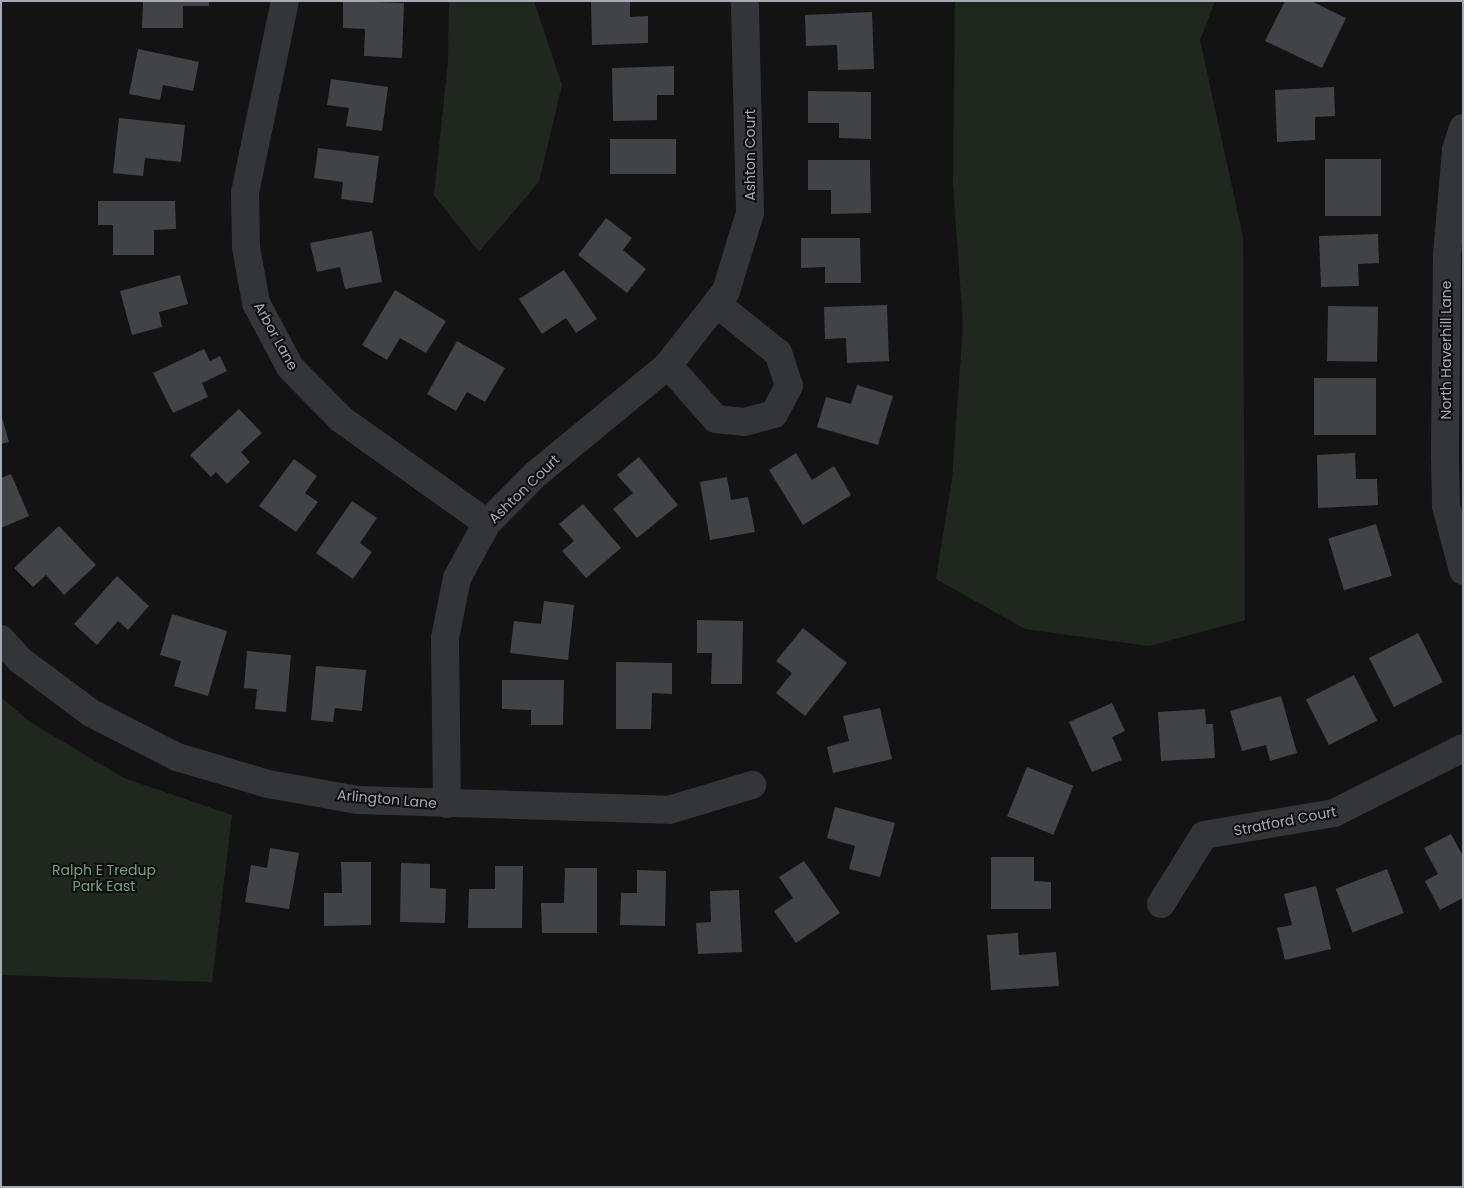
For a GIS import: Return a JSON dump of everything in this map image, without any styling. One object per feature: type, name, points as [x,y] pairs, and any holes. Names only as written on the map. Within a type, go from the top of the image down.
[{"type":"street","name":"Arbor Lane","points":[[285,1],[245,193],[246,247],[256,303],[290,367],[341,419],[487,523]]},
{"type":"street","name":"Ashton Court","points":[[447,804],[445,638],[458,578],[487,523],[536,474],[668,366],[726,291],[750,213],[745,1]]},
{"type":"street","name":"North Haverhill Lane","points":[[1463,128],[1456,150],[1447,254],[1445,457],[1446,506],[1463,570]]},
{"type":"street","points":[[668,366],[716,419],[744,422],[774,414],[789,386],[778,353],[717,304]]},
{"type":"street","name":"Arlington Lane","points":[[1,639],[20,660],[91,713],[178,758],[268,784],[358,800],[669,810],[752,786]]},
{"type":"street","name":"Stratford Court","points":[[1161,904],[1204,835],[1334,813],[1463,748]]},
{"type":"green space","points":[[449,1],[534,1],[562,85],[539,182],[479,252],[434,195],[448,61]]},
{"type":"green space","points":[[955,1],[1215,1],[1200,40],[1243,237],[1245,620],[1149,646],[1025,629],[936,579],[952,479],[963,325],[953,185]]},
{"type":"green space","name":"Ralph E Tredup Park East","points":[[1,697],[30,722],[124,778],[232,815],[212,982],[1,975]]},
{"type":"building","points":[[143,1],[209,1],[209,6],[183,6],[183,28],[142,28]]},
{"type":"building","points":[[343,1],[404,3],[402,58],[364,56],[365,29],[343,28]]},
{"type":"building","points":[[591,1],[630,1],[630,17],[648,16],[648,43],[592,45]]},
{"type":"building","points":[[1285,1],[1311,1],[1346,18],[1322,68],[1265,41]]},
{"type":"building","points":[[872,12],[874,69],[838,70],[837,45],[806,46],[805,15]]},
{"type":"building","points":[[138,49],[199,62],[193,91],[163,85],[160,100],[129,94]]},
{"type":"building","points":[[674,66],[674,95],[657,95],[657,120],[613,121],[612,68]]},
{"type":"building","points":[[331,79],[388,87],[382,131],[346,126],[349,108],[327,105]]},
{"type":"building","points":[[1334,87],[1335,116],[1315,117],[1315,140],[1277,142],[1275,90]]},
{"type":"building","points":[[808,91],[871,92],[871,139],[839,138],[839,123],[808,123]]},
{"type":"building","points":[[119,118],[185,125],[181,162],[145,158],[143,176],[113,173]]},
{"type":"building","points":[[610,139],[676,139],[676,174],[610,174]]},
{"type":"building","points":[[318,148],[379,156],[373,203],[341,199],[343,182],[314,178]]},
{"type":"building","points":[[1325,159],[1381,159],[1381,216],[1325,216]]},
{"type":"building","points":[[808,160],[870,160],[871,213],[831,214],[831,190],[808,190]]},
{"type":"building","points":[[98,201],[175,201],[176,229],[154,230],[154,255],[113,255],[113,225],[98,225]]},
{"type":"building","points":[[606,218],[632,238],[623,250],[646,269],[627,293],[578,255]]},
{"type":"building","points":[[372,231],[382,282],[345,289],[340,267],[317,272],[310,243]]},
{"type":"building","points":[[1378,234],[1379,263],[1358,264],[1359,286],[1321,287],[1319,236]]},
{"type":"building","points":[[801,238],[860,238],[861,283],[825,283],[825,267],[801,268]]},
{"type":"building","points":[[564,270],[597,319],[576,333],[566,318],[542,334],[519,299]]},
{"type":"building","points":[[180,275],[188,304],[159,312],[162,327],[132,335],[120,291]]},
{"type":"building","points":[[395,290],[446,321],[426,353],[400,338],[387,360],[362,345]]},
{"type":"building","points":[[887,305],[889,361],[847,363],[846,338],[825,339],[824,307]]},
{"type":"building","points":[[1328,306],[1378,307],[1377,362],[1327,361]]},
{"type":"building","points":[[457,341],[505,368],[485,402],[467,392],[456,411],[427,394]]},
{"type":"building","points":[[204,349],[210,361],[220,356],[227,371],[202,383],[208,397],[173,413],[153,373]]},
{"type":"building","points":[[1314,378],[1376,378],[1376,435],[1314,435]]},
{"type":"building","points":[[857,385],[893,396],[878,445],[817,427],[826,397],[851,404]]},
{"type":"building","points":[[239,409],[262,433],[241,452],[250,462],[227,484],[216,472],[211,477],[190,455]]},
{"type":"building","points":[[1,414],[9,442],[1,444]]},
{"type":"building","points":[[796,453],[812,480],[834,466],[851,495],[803,525],[769,470]]},
{"type":"building","points":[[1355,453],[1356,479],[1377,479],[1378,505],[1318,508],[1317,455]]},
{"type":"building","points":[[639,457],[678,505],[637,538],[613,509],[633,493],[617,475]]},
{"type":"building","points":[[294,459],[317,476],[305,493],[318,502],[296,532],[259,506]]},
{"type":"building","points":[[11,474],[29,516],[1,528],[1,478]]},
{"type":"building","points":[[727,477],[731,500],[748,497],[755,532],[710,540],[700,482]]},
{"type":"building","points":[[352,501],[377,518],[360,543],[372,552],[353,579],[316,553]]},
{"type":"building","points":[[583,504],[621,548],[586,578],[562,551],[574,541],[559,524]]},
{"type":"building","points":[[1376,524],[1392,576],[1344,590],[1328,539]]},
{"type":"building","points":[[59,526],[96,565],[64,595],[46,575],[33,587],[14,568]]},
{"type":"building","points":[[117,576],[149,606],[128,630],[118,621],[97,645],[74,624]]},
{"type":"building","points":[[544,601],[574,605],[568,660],[510,653],[514,621],[541,624]]},
{"type":"building","points":[[172,614],[227,631],[208,696],[174,686],[181,661],[160,655]]},
{"type":"building","points":[[697,620],[743,621],[742,684],[711,684],[712,653],[697,653]]},
{"type":"building","points":[[803,628],[847,663],[805,716],[776,693],[792,673],[776,661]]},
{"type":"building","points":[[1418,633],[1443,682],[1394,707],[1369,658]]},
{"type":"building","points":[[247,651],[291,655],[286,712],[255,709],[257,689],[244,688]]},
{"type":"building","points":[[616,662],[672,663],[672,694],[652,693],[651,729],[616,729]]},
{"type":"building","points":[[316,666],[366,670],[362,711],[335,708],[333,722],[311,720]]},
{"type":"building","points":[[1354,675],[1377,720],[1329,745],[1306,700]]},
{"type":"building","points":[[502,680],[564,680],[563,725],[531,725],[531,710],[502,709]]},
{"type":"building","points":[[1281,696],[1297,753],[1270,761],[1266,745],[1242,751],[1230,711]]},
{"type":"building","points":[[1112,703],[1125,731],[1112,737],[1122,760],[1092,772],[1069,722]]},
{"type":"building","points":[[880,708],[892,759],[833,773],[827,747],[849,741],[843,716]]},
{"type":"building","points":[[1205,709],[1206,724],[1213,724],[1215,758],[1161,761],[1158,712]]},
{"type":"building","points":[[1027,767],[1073,786],[1054,835],[1007,816]]},
{"type":"building","points":[[835,807],[895,823],[880,877],[849,869],[855,846],[827,838]]},
{"type":"building","points":[[1451,834],[1463,856],[1463,898],[1440,910],[1425,881],[1438,874],[1424,848]]},
{"type":"building","points":[[270,848],[299,853],[289,909],[245,902],[251,865],[267,868]]},
{"type":"building","points":[[991,857],[1034,857],[1034,881],[1051,882],[1051,909],[991,909]]},
{"type":"building","points":[[804,861],[840,913],[796,943],[774,911],[793,898],[779,877]]},
{"type":"building","points":[[341,862],[371,862],[371,925],[324,926],[324,893],[342,893]]},
{"type":"building","points":[[401,863],[430,864],[430,888],[446,889],[445,923],[400,922]]},
{"type":"building","points":[[495,866],[523,866],[522,928],[468,928],[469,889],[495,889]]},
{"type":"building","points":[[565,868],[597,868],[597,933],[542,933],[541,903],[564,903]]},
{"type":"building","points":[[1387,869],[1404,913],[1352,933],[1336,889]]},
{"type":"building","points":[[637,870],[666,871],[665,926],[620,925],[621,893],[637,893]]},
{"type":"building","points":[[1316,886],[1331,949],[1285,960],[1277,928],[1292,925],[1284,894]]},
{"type":"building","points":[[739,890],[742,952],[698,954],[696,923],[711,922],[710,891]]},
{"type":"building","points":[[1018,933],[1019,955],[1056,952],[1059,986],[991,990],[987,935]]}]
